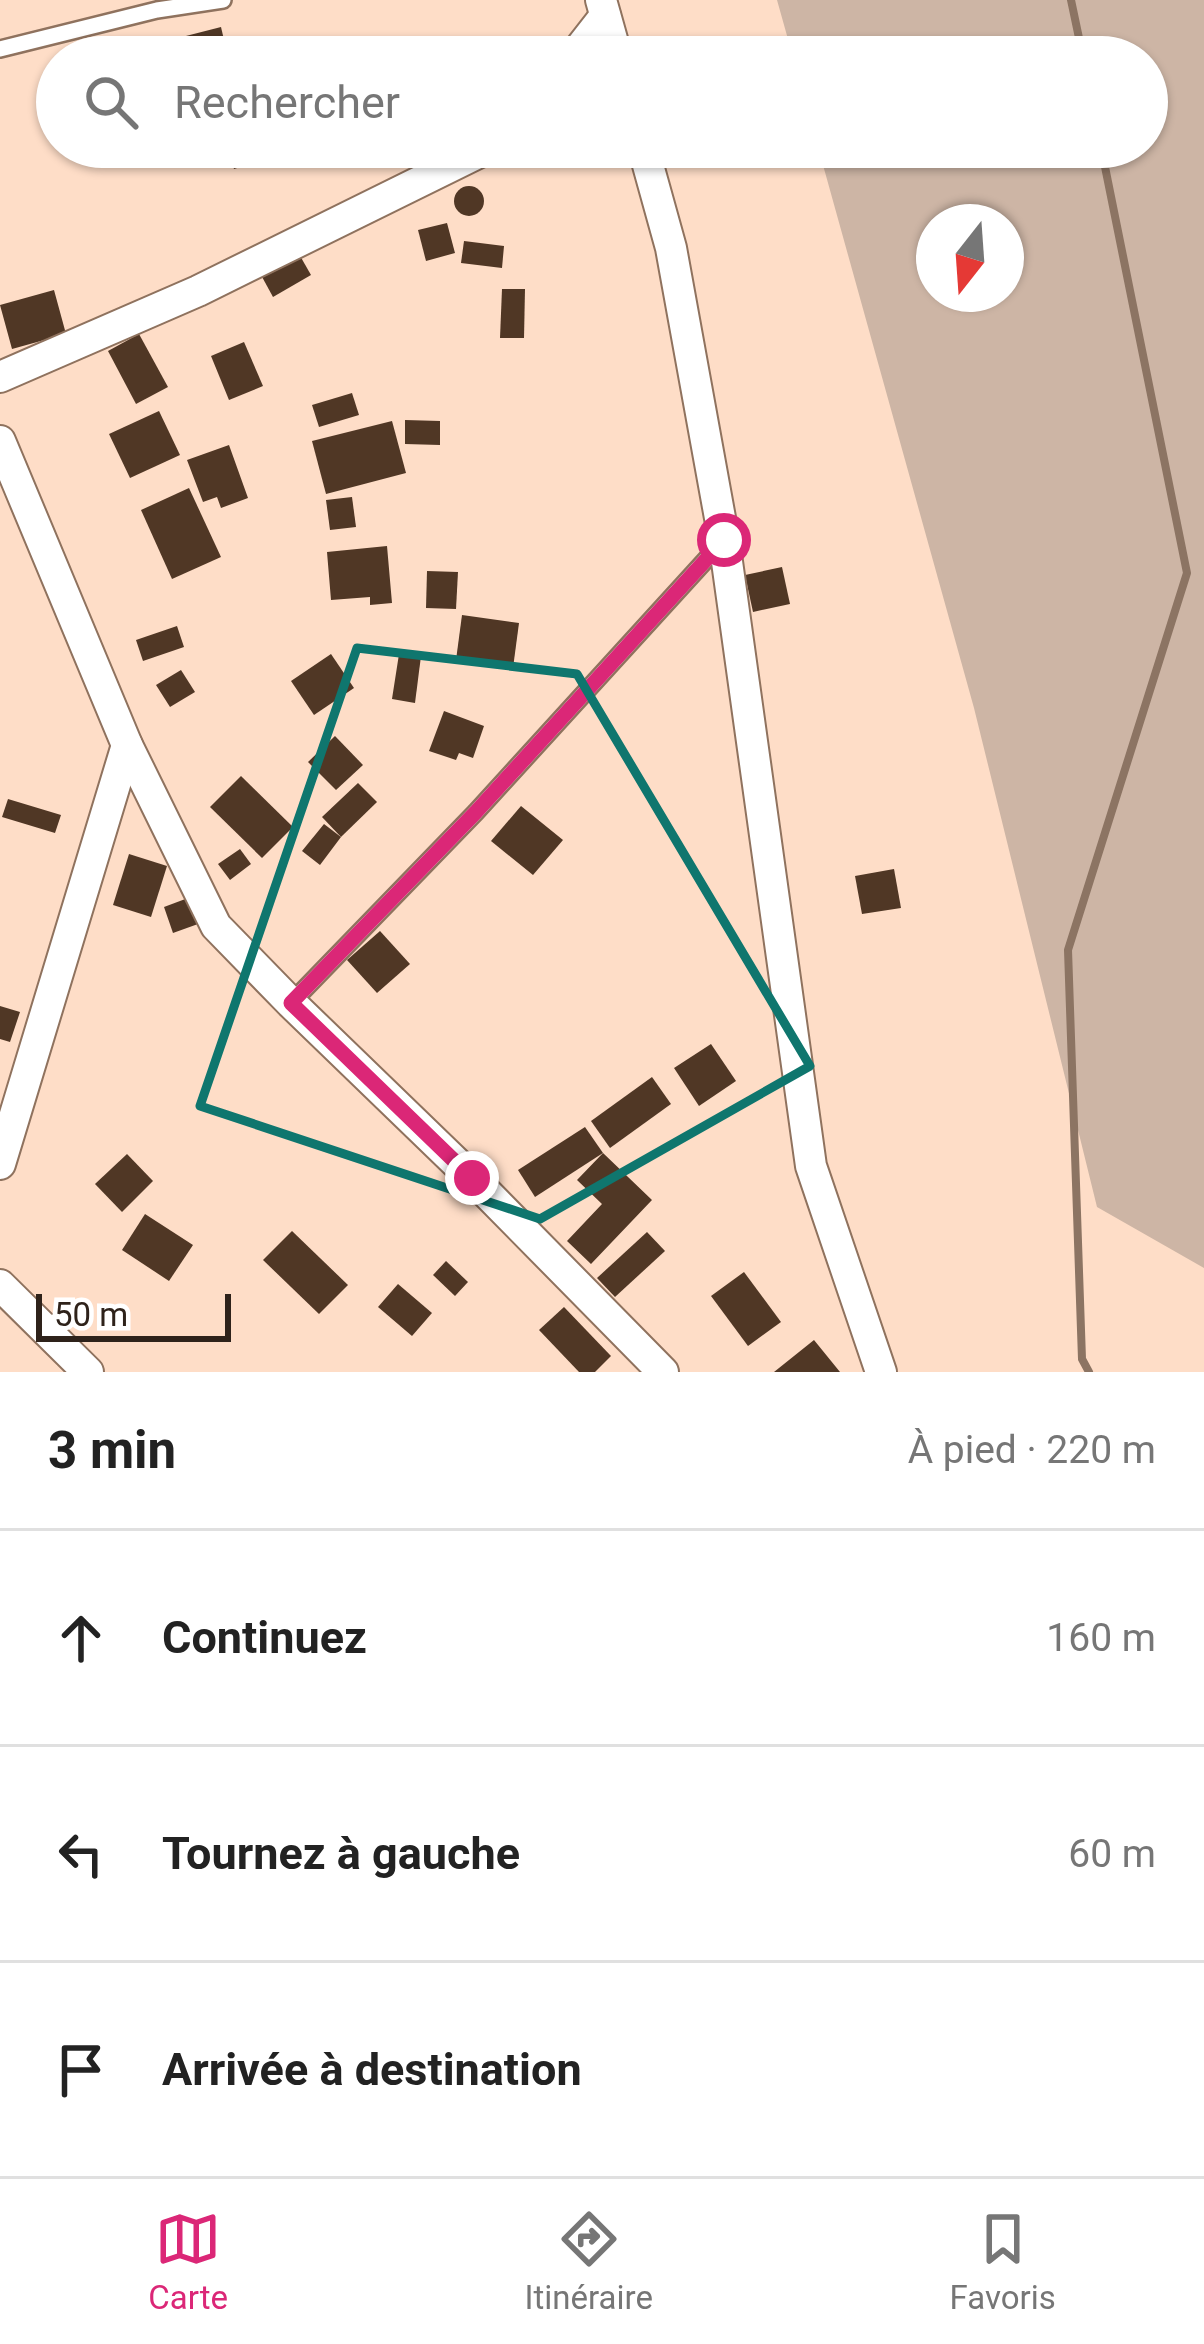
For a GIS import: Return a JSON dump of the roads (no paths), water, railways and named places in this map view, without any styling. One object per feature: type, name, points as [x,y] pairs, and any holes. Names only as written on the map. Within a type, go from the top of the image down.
[{"type":"street","points":[[586,36],[603,8]]},
{"type":"street","points":[[0,377],[198,291],[447,168]]},
{"type":"street","points":[[649,168],[671,248],[724,540],[811,1166],[881,1372]]},
{"type":"street","points":[[0,441],[127,745],[216,926],[663,1372]]},
{"type":"street","points":[[0,1164],[127,745]]},
{"type":"street","points":[[0,1285],[88,1372]]},
{"type":"lane","points":[[52,36],[157,10],[223,0]]},
{"type":"lane","points":[[0,49],[36,40]]},
{"type":"lane","points":[[291,1003],[476,812],[724,540]]},
{"type":"waterway","points":[[1071,0],[1079,36]]},
{"type":"waterway","points":[[1089,1372],[1082,1359],[1068,950],[1187,573],[1105,168]]}]
